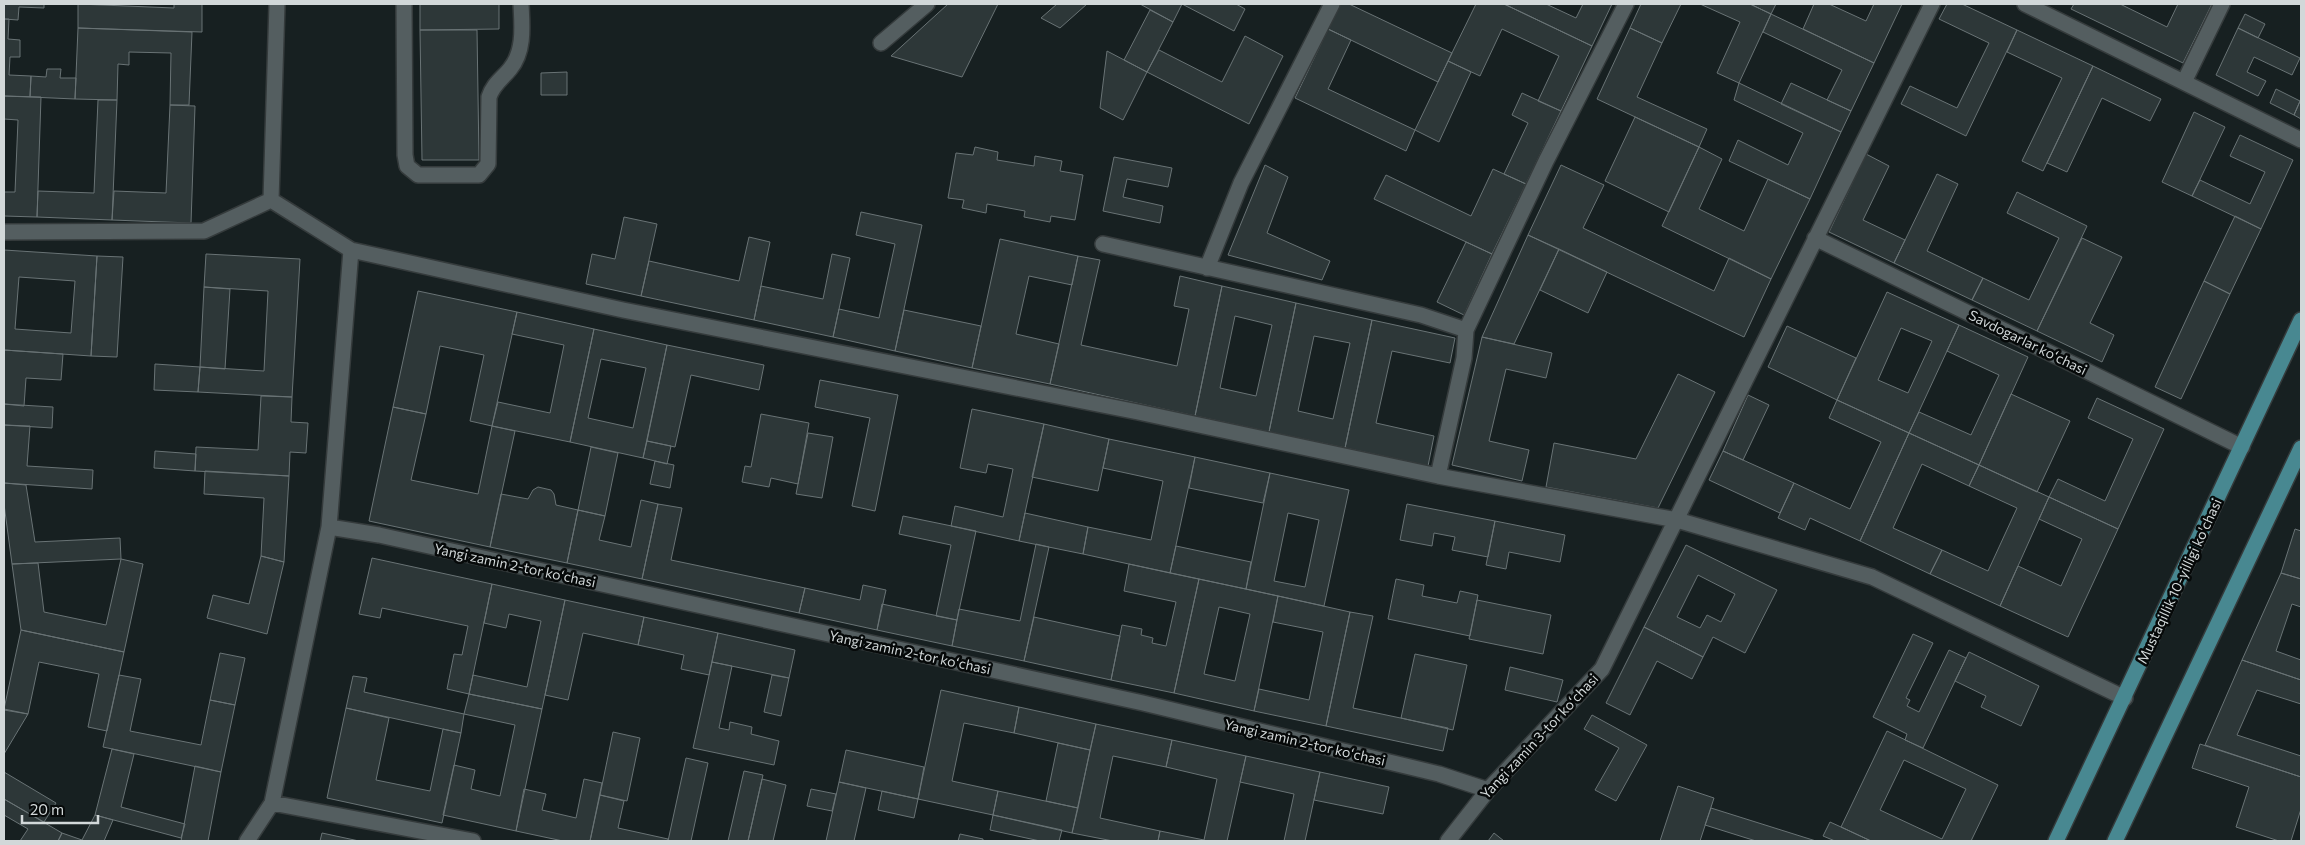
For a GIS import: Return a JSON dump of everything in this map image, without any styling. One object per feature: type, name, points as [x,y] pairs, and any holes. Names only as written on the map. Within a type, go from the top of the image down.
[{"type":"main road","name":"Mustaqillik 10-yilligi ko'chasi","points":[[2056,841],[2301,320]]},
{"type":"main road","points":[[2115,841],[2301,448]]},
{"type":"street","points":[[271,200],[277,4]]},
{"type":"street","points":[[404,4],[405,155],[407,166],[418,175],[479,175],[488,164],[490,97],[493,86],[510,68],[520,46],[522,30],[521,4]]},
{"type":"street","points":[[881,43],[927,4]]},
{"type":"street","points":[[1207,268],[1241,183],[1332,4]]},
{"type":"street","points":[[1438,476],[1464,358],[1466,330],[1546,161],[1626,4]]},
{"type":"street","points":[[1677,520],[1932,4]]},
{"type":"street","points":[[2025,4],[2301,140]]},
{"type":"street","points":[[2184,82],[2222,4]]},
{"type":"street","points":[[4,232],[204,231],[271,200]]},
{"type":"street","points":[[271,200],[351,250],[622,310],[1138,412],[1438,476],[1677,520],[1872,577],[2124,698]]},
{"type":"street","name":"Savdogarlar koʻchasi","points":[[1815,238],[2242,447]]},
{"type":"street","points":[[1103,244],[1421,315],[1466,330]]},
{"type":"street","points":[[247,841],[272,803],[329,527],[351,250]]},
{"type":"street","name":"Yangi zamin 3-tor koʻchasi","points":[[1448,841],[1488,790],[1602,669],[1677,520]]},
{"type":"street","name":"Yangi zamin 2-tor koʻchasi","points":[[329,527],[379,534],[1143,704],[1439,774],[1488,790]]},
{"type":"street","points":[[272,803],[473,841]]},
{"type":"building","points":[[4,4],[44,4],[44,8],[19,7],[18,20],[4,19]]},
{"type":"building","points":[[78,4],[174,8],[174,4],[202,4],[202,32],[78,28]]},
{"type":"building","points":[[420,4],[499,4],[499,29],[420,30]]},
{"type":"building","points":[[948,4],[998,4],[962,77],[891,56]]},
{"type":"building","points":[[1057,4],[1087,4],[1060,28],[1041,18]]},
{"type":"building","points":[[1140,4],[1182,4],[1173,22]]},
{"type":"building","points":[[1182,4],[1236,4],[1245,9],[1234,31]]},
{"type":"building","points":[[1340,4],[1349,4],[1452,53],[1438,82],[1328,29]]},
{"type":"building","points":[[1476,4],[1504,4],[1592,46],[1561,111],[1538,101],[1559,56],[1502,29],[1480,76],[1448,61]]},
{"type":"building","points":[[1504,4],[1546,4],[1576,18],[1583,4],[1612,4],[1592,46]]},
{"type":"building","points":[[1641,4],[1681,4],[1662,43],[1630,28]]},
{"type":"building","points":[[1700,4],[1750,4],[1771,14],[1739,83],[1717,73],[1740,22]]},
{"type":"building","points":[[1750,4],[1776,4],[1771,14]]},
{"type":"building","points":[[1814,4],[1829,4],[1866,21],[1874,4],[1902,4],[1874,63],[1803,29]]},
{"type":"building","points":[[1947,4],[1962,4],[2017,30],[1966,136],[1901,104],[1910,86],[1957,108],[1989,43],[1939,19]]},
{"type":"building","points":[[2074,4],[2120,4],[2167,27],[2178,4],[2212,4],[2183,63],[2071,9]]},
{"type":"building","points":[[1150,10],[1173,22],[1147,72],[1124,60]]},
{"type":"building","points":[[1771,14],[1874,63],[1851,111],[1827,100],[1842,70],[1763,32]]},
{"type":"building","points":[[2245,14],[2265,24],[2258,38],[2238,28]]},
{"type":"building","points":[[4,19],[9,19],[8,39],[20,40],[20,57],[10,57],[9,75],[31,76],[30,97],[4,96]]},
{"type":"building","points":[[78,28],[192,32],[189,105],[170,105],[171,53],[129,52],[129,65],[118,64],[117,100],[75,99]]},
{"type":"building","points":[[1630,28],[1662,43],[1637,97],[1707,129],[1699,147],[1597,99]]},
{"type":"building","points":[[2238,28],[2300,58],[2292,75],[2254,57],[2247,72],[2266,81],[2258,96],[2216,75]]},
{"type":"building","points":[[1328,29],[1351,40],[1328,89],[1415,130],[1406,151],[1295,98]]},
{"type":"building","points":[[420,30],[477,30],[479,160],[422,160]]},
{"type":"building","points":[[2017,30],[2093,66],[2043,171],[2022,161],[2062,78],[2007,52]]},
{"type":"building","points":[[1245,36],[1283,56],[1249,124],[1147,72],[1159,50],[1222,82]]},
{"type":"building","points":[[1107,51],[1147,72],[1123,120],[1100,108]]},
{"type":"building","points":[[1448,61],[1471,72],[1439,142],[1415,130]]},
{"type":"building","points":[[2093,66],[2161,99],[2150,121],[2102,98],[2067,172],[2047,163]]},
{"type":"building","points":[[47,69],[61,69],[60,78],[76,78],[75,99],[30,97],[31,76],[46,77]]},
{"type":"building","points":[[567,72],[567,95],[541,95],[541,73]]},
{"type":"building","points":[[1739,83],[1841,132],[1810,199],[1729,161],[1738,140],[1788,165],[1803,133],[1734,100]]},
{"type":"building","points":[[1791,83],[1851,111],[1841,132],[1781,104]]},
{"type":"building","points":[[2276,89],[2300,101],[2294,115],[2270,103]]},
{"type":"building","points":[[1522,93],[1561,111],[1526,184],[1504,174],[1528,123],[1512,115]]},
{"type":"building","points":[[4,96],[41,97],[37,217],[4,216],[4,192],[15,192],[18,120],[4,119]]},
{"type":"building","points":[[2301,99],[2301,119],[2294,115]]},
{"type":"building","points":[[98,100],[117,100],[112,220],[37,217],[38,191],[94,193]]},
{"type":"building","points":[[170,105],[195,106],[191,223],[112,220],[114,191],[166,193]]},
{"type":"building","points":[[2194,112],[2225,127],[2192,196],[2162,182]]},
{"type":"building","points":[[1635,117],[1699,147],[1669,212],[1605,181]]},
{"type":"building","points":[[2240,135],[2293,160],[2261,229],[2192,196],[2200,180],[2250,204],[2265,172],[2230,156]]},
{"type":"building","points":[[975,147],[998,152],[997,160],[1034,166],[1035,156],[1062,161],[1060,171],[1083,175],[1075,220],[1051,216],[1050,222],[1024,217],[1025,211],[987,204],[986,213],[962,208],[964,200],[948,198],[956,153],[973,155]]},
{"type":"building","points":[[1699,147],[1722,159],[1699,209],[1744,231],[1768,179],[1810,199],[1771,279],[1662,226]]},
{"type":"building","points":[[1866,154],[1889,166],[1863,220],[1905,240],[1894,263],[1829,232]]},
{"type":"building","points":[[1114,157],[1172,168],[1168,187],[1127,179],[1123,197],[1163,206],[1160,223],[1103,211]]},
{"type":"building","points":[[1265,165],[1288,177],[1267,233],[1330,261],[1322,280],[1228,255]]},
{"type":"building","points":[[1561,165],[1604,185],[1583,228],[1714,291],[1729,258],[1771,279],[1744,337],[1528,235]]},
{"type":"building","points":[[1493,169],[1526,184],[1492,254],[1374,199],[1386,175],[1471,216]]},
{"type":"building","points":[[1937,174],[1958,184],[1927,251],[1983,278],[1972,300],[1894,263]]},
{"type":"building","points":[[2017,192],[2087,226],[2037,331],[1972,300],[1983,278],[2029,300],[2059,238],[2007,213]]},
{"type":"building","points":[[861,212],[922,225],[895,351],[833,337],[839,309],[879,318],[895,244],[856,235]]},
{"type":"building","points":[[2235,216],[2261,229],[2230,294],[2204,281]]},
{"type":"building","points":[[624,217],[657,224],[641,296],[586,284],[592,254],[615,259]]},
{"type":"building","points":[[1528,235],[1559,249],[1514,344],[1482,337]]},
{"type":"building","points":[[749,237],[770,242],[754,320],[641,296],[649,261],[739,281]]},
{"type":"building","points":[[2082,238],[2122,257],[2090,323],[2114,335],[2102,362],[2037,331]]},
{"type":"building","points":[[1000,239],[1078,256],[1072,285],[1029,276],[1016,334],[1059,344],[1050,384],[972,368]]},
{"type":"building","points":[[1466,242],[1492,254],[1464,315],[1437,302]]},
{"type":"building","points":[[1559,249],[1607,272],[1588,313],[1540,290]]},
{"type":"building","points":[[4,250],[97,256],[91,356],[4,350]],"holes":[[[19,277],[75,281],[71,333],[15,329]]]},
{"type":"building","points":[[206,254],[300,259],[292,397],[198,392],[200,367],[264,371],[268,291],[204,287]]},
{"type":"building","points":[[832,254],[850,258],[833,337],[754,320],[761,286],[823,299]]},
{"type":"building","points":[[97,256],[123,257],[117,357],[91,356]]},
{"type":"building","points":[[1078,256],[1100,260],[1081,345],[1177,366],[1189,309],[1174,306],[1180,276],[1222,286],[1195,416],[1050,384]]},
{"type":"building","points":[[2204,281],[2230,294],[2181,399],[2155,387]]},
{"type":"building","points":[[1222,286],[1296,303],[1269,432],[1195,416]],"holes":[[[1235,316],[1272,325],[1256,396],[1220,388]]]},
{"type":"building","points":[[204,287],[230,289],[225,369],[200,367]]},
{"type":"building","points":[[418,291],[517,312],[492,426],[470,421],[484,355],[440,346],[426,414],[393,407]]},
{"type":"building","points":[[1887,292],[1959,325],[1909,433],[1837,400]],"holes":[[[1901,328],[1932,341],[1908,393],[1878,380]]]},
{"type":"building","points":[[1296,303],[1372,320],[1345,448],[1269,432]],"holes":[[[1314,336],[1350,343],[1333,419],[1298,411]]]},
{"type":"building","points":[[904,310],[981,326],[972,368],[895,351]]},
{"type":"building","points":[[517,312],[594,329],[570,442],[492,426],[498,402],[550,413],[564,345],[512,334]]},
{"type":"building","points":[[1372,320],[1455,338],[1450,363],[1392,351],[1376,423],[1434,436],[1428,466],[1345,448]]},
{"type":"building","points":[[1959,325],[2028,357],[1979,465],[1909,433],[1919,412],[1971,435],[1999,375],[1947,351]]},
{"type":"building","points":[[1787,326],[1856,358],[1837,400],[1768,367]]},
{"type":"building","points":[[594,329],[667,345],[643,458],[570,442]],"holes":[[[601,359],[646,368],[633,428],[588,418]]]},
{"type":"building","points":[[1482,337],[1552,353],[1546,378],[1506,369],[1489,441],[1529,450],[1522,481],[1452,465]]},
{"type":"building","points":[[667,345],[764,365],[759,390],[691,375],[675,447],[647,441]]},
{"type":"building","points":[[4,350],[63,354],[61,380],[26,378],[24,406],[4,404]]},
{"type":"building","points":[[155,364],[200,367],[198,392],[154,390]]},
{"type":"building","points":[[1678,374],[1715,392],[1658,508],[1546,487],[1554,443],[1636,459]]},
{"type":"building","points":[[820,380],[898,395],[875,511],[852,506],[870,418],[815,407]]},
{"type":"building","points":[[2011,394],[2070,421],[2037,492],[1979,465]]},
{"type":"building","points":[[1748,395],[1769,405],[1743,460],[1723,451]]},
{"type":"building","points":[[261,396],[292,397],[291,422],[308,423],[306,453],[290,452],[289,476],[195,471],[196,447],[258,450]]},
{"type":"building","points":[[2097,398],[2164,429],[2118,529],[2049,497],[2058,479],[2105,501],[2133,439],[2088,418]]},
{"type":"building","points":[[1837,400],[1909,433],[1860,541],[1810,518],[1805,530],[1778,518],[1794,483],[1850,509],[1881,442],[1829,418]]},
{"type":"building","points":[[4,404],[53,407],[52,428],[4,425]]},
{"type":"building","points":[[393,407],[426,414],[411,480],[478,494],[492,426],[515,431],[490,547],[369,521]]},
{"type":"building","points":[[972,409],[1044,424],[1019,541],[951,526],[955,506],[1003,517],[1013,469],[988,464],[986,473],[960,468]]},
{"type":"building","points":[[761,414],[809,423],[798,484],[771,478],[769,487],[742,482],[745,466],[751,467]]},
{"type":"building","points":[[1044,424],[1109,439],[1098,491],[1032,477]]},
{"type":"building","points":[[4,425],[30,426],[27,466],[93,470],[92,489],[4,483]]},
{"type":"building","points":[[808,433],[833,437],[822,498],[796,494]]},
{"type":"building","points":[[1909,433],[1979,465],[1969,486],[1922,464],[1893,528],[1942,550],[1930,574],[1860,541]]},
{"type":"building","points":[[1109,439],[1195,457],[1170,573],[1083,554],[1088,527],[1151,540],[1163,481],[1103,468]]},
{"type":"building","points":[[647,441],[671,446],[667,464],[643,458]]},
{"type":"building","points":[[591,447],[618,453],[605,516],[578,510]]},
{"type":"building","points":[[155,451],[196,454],[195,471],[154,468]]},
{"type":"building","points":[[1723,451],[1794,483],[1780,513],[1709,480]]},
{"type":"building","points":[[1195,457],[1270,473],[1263,503],[1189,488]]},
{"type":"building","points":[[655,461],[674,465],[670,488],[650,484]]},
{"type":"building","points":[[1979,465],[2049,497],[2000,606],[1930,574],[1942,550],[1988,571],[2017,508],[1969,486]]},
{"type":"building","points":[[205,471],[289,476],[284,562],[261,556],[264,498],[204,494]]},
{"type":"building","points":[[1270,473],[1349,490],[1324,606],[1246,589]],"holes":[[[1288,513],[1319,520],[1305,587],[1274,581]]]},
{"type":"building","points":[[4,483],[26,485],[35,542],[120,538],[121,559],[12,564],[4,504]]},
{"type":"building","points":[[538,487],[551,490],[554,494],[556,505],[578,510],[567,563],[490,547],[501,494],[528,499],[533,490]]},
{"type":"building","points":[[2049,497],[2118,529],[2068,637],[2000,606],[2018,566],[2061,586],[2082,539],[2039,519]]},
{"type":"building","points":[[641,500],[658,504],[642,579],[567,563],[578,510],[605,516],[599,540],[631,547]]},
{"type":"building","points":[[658,504],[682,508],[671,560],[805,588],[799,613],[642,579]]},
{"type":"building","points":[[1407,504],[1495,521],[1488,557],[1452,550],[1455,537],[1434,533],[1432,546],[1400,540]]},
{"type":"building","points":[[1025,513],[1088,527],[1083,554],[1019,541]]},
{"type":"building","points":[[903,516],[976,531],[957,620],[936,616],[951,545],[899,534]]},
{"type":"building","points":[[1495,521],[1565,535],[1560,562],[1509,552],[1506,569],[1486,565]]},
{"type":"building","points":[[2295,529],[2301,531],[2301,579],[2281,573]]},
{"type":"building","points":[[1036,544],[1049,547],[1024,661],[952,646],[959,609],[1020,621]]},
{"type":"building","points":[[1686,545],[1777,590],[1745,653],[1713,637],[1703,657],[1644,627]],"holes":[[[1698,575],[1735,594],[1721,622],[1707,615],[1700,628],[1677,617]]]},
{"type":"building","points":[[1176,546],[1251,562],[1246,589],[1170,573]]},
{"type":"building","points":[[261,556],[284,562],[267,634],[207,618],[213,595],[249,604]]},
{"type":"building","points":[[372,558],[492,584],[469,694],[447,689],[454,654],[462,655],[468,626],[382,608],[380,618],[359,614]]},
{"type":"building","points":[[121,559],[143,564],[124,652],[21,630],[12,564],[38,563],[44,612],[106,625]]},
{"type":"building","points":[[1129,564],[1199,579],[1174,693],[1111,680],[1122,625],[1142,629],[1141,635],[1153,638],[1152,643],[1166,646],[1176,602],[1124,591]]},
{"type":"building","points":[[2281,573],[2301,579],[2301,607],[2292,604],[2276,651],[2301,660],[2301,680],[2242,660]]},
{"type":"building","points":[[1199,579],[1278,596],[1254,711],[1174,693]],"holes":[[[1219,607],[1250,614],[1235,681],[1204,674]]]},
{"type":"building","points":[[1396,579],[1424,585],[1422,596],[1457,603],[1460,591],[1478,595],[1470,636],[1388,619]]},
{"type":"building","points":[[492,584],[565,600],[542,709],[469,694],[473,675],[527,687],[541,621],[509,614],[506,628],[484,623]]},
{"type":"building","points":[[863,585],[886,590],[877,630],[799,613],[805,588],[860,600]]},
{"type":"building","points":[[1278,596],[1350,612],[1326,726],[1254,711],[1259,689],[1309,700],[1323,632],[1273,622]]},
{"type":"building","points":[[565,600],[644,617],[638,645],[583,633],[568,700],[545,695]]},
{"type":"building","points":[[1477,600],[1551,615],[1543,654],[1469,639]]},
{"type":"building","points":[[882,604],[957,620],[952,646],[877,630]]},
{"type":"building","points":[[1350,612],[1373,616],[1353,708],[1448,728],[1443,751],[1326,726]]},
{"type":"building","points":[[644,617],[718,633],[709,675],[681,669],[684,655],[638,645]]},
{"type":"building","points":[[1034,617],[1120,636],[1111,680],[1024,661]]},
{"type":"building","points":[[1644,627],[1703,657],[1692,679],[1657,661],[1630,715],[1606,703]]},
{"type":"building","points":[[21,630],[124,652],[107,731],[88,727],[99,674],[39,662],[28,714],[4,709]]},
{"type":"building","points":[[718,633],[795,650],[789,678],[712,662]]},
{"type":"building","points":[[1913,634],[1933,643],[1906,698],[1910,700],[1907,706],[1919,712],[1949,650],[1966,658],[1923,748],[1905,740],[1907,734],[1873,717]]},
{"type":"building","points":[[1969,652],[2039,686],[2021,726],[1981,707],[1986,696],[1955,681]]},
{"type":"building","points":[[220,653],[245,658],[235,705],[210,700]]},
{"type":"building","points":[[1415,654],[1467,665],[1453,730],[1401,718]]},
{"type":"building","points":[[2242,660],[2301,680],[2301,704],[2257,690],[2237,735],[2301,756],[2301,777],[2205,745]]},
{"type":"building","points":[[712,662],[732,666],[719,728],[729,730],[730,722],[752,727],[751,734],[779,741],[774,765],[693,748]]},
{"type":"building","points":[[1510,667],[1563,680],[1557,702],[1505,690]]},
{"type":"building","points":[[119,675],[141,679],[130,731],[201,745],[210,700],[235,705],[221,772],[103,747]]},
{"type":"building","points":[[772,675],[789,678],[781,716],[764,712]]},
{"type":"building","points":[[353,676],[367,678],[364,692],[464,714],[461,733],[346,708]]},
{"type":"building","points":[[941,690],[1019,707],[1014,733],[964,723],[952,781],[998,791],[993,815],[918,799]]},
{"type":"building","points":[[469,694],[542,709],[516,831],[443,815],[454,765],[475,770],[471,789],[500,796],[515,725],[464,714]]},
{"type":"building","points":[[1019,707],[1096,724],[1090,750],[1014,733]]},
{"type":"building","points":[[346,708],[389,718],[376,780],[430,791],[443,729],[461,733],[442,823],[327,798]]},
{"type":"building","points":[[4,710],[28,714],[4,754]]},
{"type":"building","points":[[1592,715],[1647,745],[1616,801],[1595,790],[1619,748],[1584,729]]},
{"type":"building","points":[[1096,724],[1172,740],[1166,767],[1113,756],[1100,818],[1160,831],[1158,841],[1113,841],[1072,833]]},
{"type":"building","points":[[1887,731],[1998,785],[1971,841],[1871,841],[1841,827]],"holes":[[[1904,760],[1966,789],[1942,839],[1880,810]]]},
{"type":"building","points":[[613,732],[640,738],[627,801],[600,795]]},
{"type":"building","points":[[1172,740],[1246,756],[1227,841],[1158,841],[1160,831],[1204,840],[1217,779],[1166,767]]},
{"type":"building","points":[[1058,743],[1090,750],[1078,808],[1046,801]]},
{"type":"building","points":[[2200,744],[2301,777],[2301,809],[2291,841],[2279,841],[2236,827],[2249,787],[2192,768]]},
{"type":"building","points":[[112,749],[134,754],[121,807],[185,824],[181,838],[95,815]]},
{"type":"building","points":[[846,750],[924,767],[918,799],[839,782]]},
{"type":"building","points":[[1246,756],[1320,772],[1305,841],[1284,841],[1294,794],[1240,782]]},
{"type":"building","points":[[686,758],[708,763],[691,841],[668,841]]},
{"type":"building","points":[[195,766],[221,772],[208,841],[181,841]]},
{"type":"building","points":[[744,771],[763,775],[748,841],[728,841]]},
{"type":"building","points":[[4,772],[56,803],[44,822],[4,799]]},
{"type":"building","points":[[1320,772],[1389,787],[1383,814],[1314,800]]},
{"type":"building","points":[[584,779],[602,783],[590,841],[563,841],[516,831],[524,789],[546,794],[542,810],[576,818]]},
{"type":"building","points":[[762,779],[786,785],[773,841],[748,841]]},
{"type":"building","points":[[839,782],[866,788],[854,841],[826,841]]},
{"type":"building","points":[[1678,786],[1714,798],[1700,841],[1660,841]]},
{"type":"building","points":[[811,789],[836,794],[832,811],[807,806]]},
{"type":"building","points":[[882,791],[918,799],[914,818],[878,810]]},
{"type":"building","points":[[998,791],[1078,808],[1072,833],[993,815]]},
{"type":"building","points":[[600,795],[624,801],[618,828],[668,839],[668,841],[590,841]]},
{"type":"building","points":[[4,799],[62,833],[58,841],[20,841],[28,829],[4,815]]},
{"type":"building","points":[[1711,808],[1816,841],[1756,841],[1705,825]]},
{"type":"building","points":[[95,815],[113,820],[104,841],[58,841],[62,833],[82,840]]},
{"type":"building","points":[[993,815],[1062,830],[1059,841],[1040,841],[990,830]]},
{"type":"building","points":[[1830,822],[1871,841],[1835,841],[1823,836]]},
{"type":"building","points":[[322,833],[359,841],[320,841]]},
{"type":"building","points":[[1494,833],[1504,841],[1488,841]]},
{"type":"building","points":[[960,834],[983,839],[983,841],[958,841]]}]
